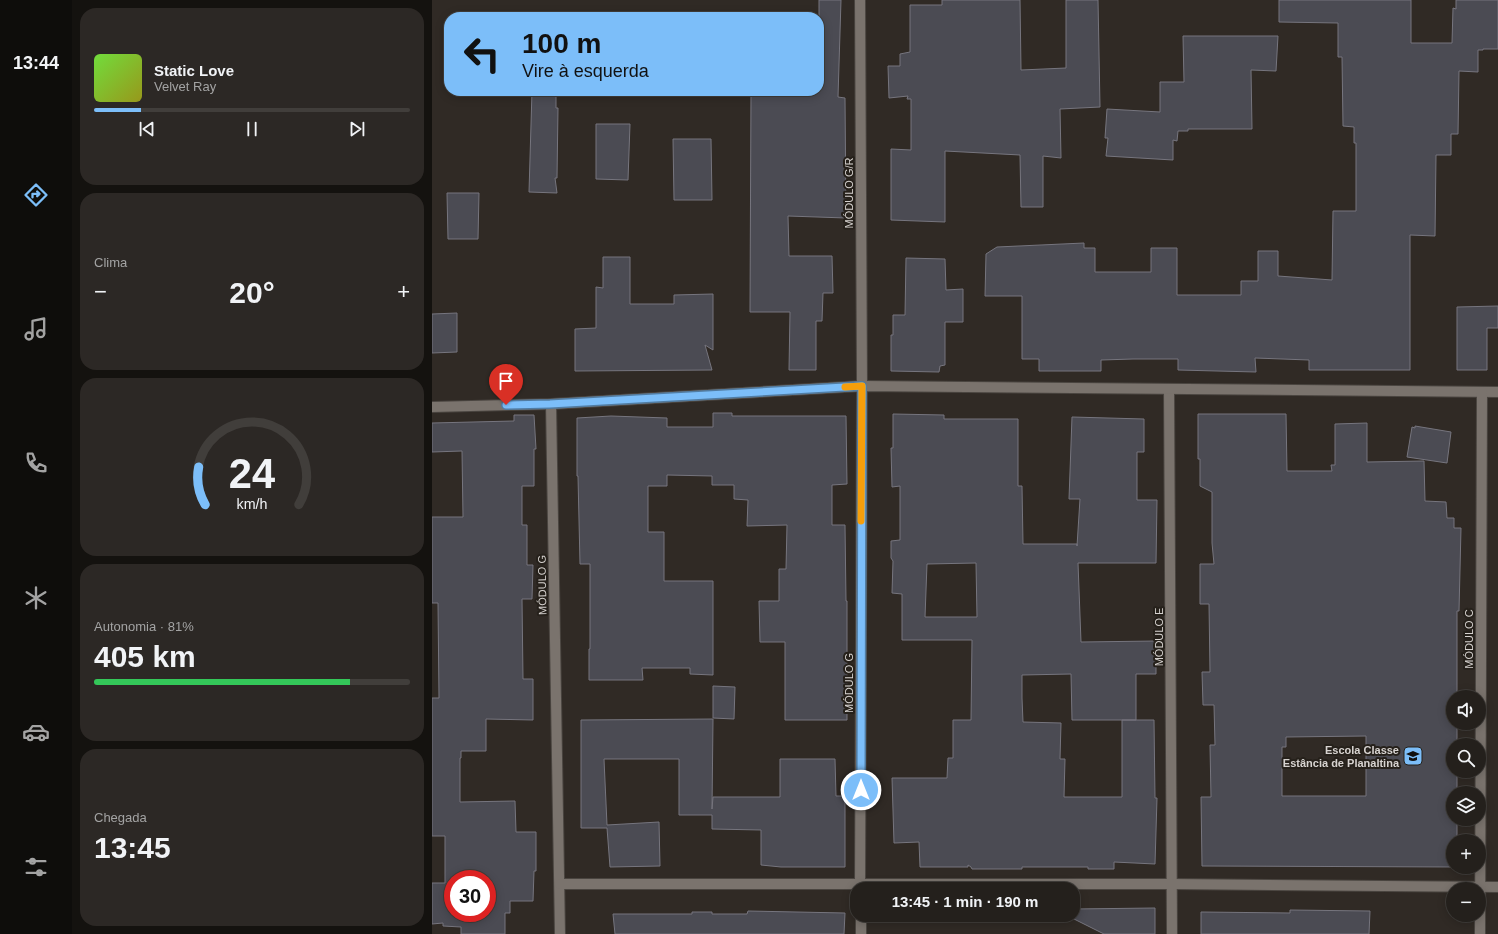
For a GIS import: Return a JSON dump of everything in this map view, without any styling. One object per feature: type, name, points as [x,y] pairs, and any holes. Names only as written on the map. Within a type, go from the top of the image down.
[{"type":"street","name":"MÓDULO G/R","points":[[860,0],[862,386]]},
{"type":"street","points":[[432,407],[550,404],[862,386],[1498,392]]},
{"type":"street","name":"MÓDULO G","points":[[860,882],[862,386]]},
{"type":"street","name":"MÓDULO E","points":[[1169,389],[1172,934]]},
{"type":"street","name":"MÓDULO C","points":[[1479,882],[1482,392]]},
{"type":"street","name":"MÓDULO G","points":[[550,404],[560,934]]},
{"type":"street","points":[[560,884],[850,886]]},
{"type":"street","points":[[1080,885],[1446,887]]},
{"type":"street","points":[[1486,887],[1498,887]]},
{"type":"street","points":[[860,922],[861,934]]},
{"type":"street","name":"MÓDULO C","points":[[1480,922],[1480,934]]},
{"type":"building","points":[[819,0],[841,0],[838,97],[845,98],[846,218],[788,216],[789,256],[832,256],[833,293],[823,293],[822,321],[816,321],[816,370],[789,370],[790,312],[750,312],[751,96],[824,96],[824,12],[819,12]]},
{"type":"building","points":[[942,0],[1020,0],[1021,70],[1066,68],[1066,0],[1098,0],[1100,107],[1060,109],[1061,158],[1043,156],[1043,207],[1021,207],[1020,155],[945,151],[945,222],[891,220],[891,149],[911,150],[911,99],[907,99],[908,96],[889,98],[888,66],[900,66],[900,54],[910,52],[910,5],[942,5]]},
{"type":"building","points":[[1279,0],[1411,0],[1411,43],[1452,43],[1453,8],[1456,9],[1456,0],[1498,0],[1498,49],[1478,50],[1478,72],[1459,71],[1458,134],[1451,134],[1451,155],[1436,155],[1435,236],[1410,235],[1410,370],[1309,370],[1309,360],[1255,358],[1256,372],[1178,370],[1178,359],[1101,360],[1101,371],[1039,371],[1039,359],[1022,359],[1022,296],[985,296],[986,254],[997,247],[1084,243],[1084,248],[1095,248],[1095,272],[1151,272],[1151,248],[1177,248],[1177,295],[1241,295],[1241,281],[1258,281],[1258,251],[1278,251],[1278,276],[1332,280],[1333,211],[1356,211],[1356,143],[1354,143],[1354,127],[1343,126],[1342,57],[1338,57],[1338,23],[1279,22]]},
{"type":"building","points":[[1183,36],[1278,36],[1276,71],[1251,70],[1252,129],[1188,129],[1188,131],[1178,131],[1177,141],[1173,140],[1173,160],[1106,156],[1108,138],[1105,138],[1107,109],[1160,112],[1160,82],[1184,82]]},
{"type":"building","points":[[532,96],[556,96],[556,108],[558,108],[557,178],[555,178],[557,193],[529,192]]},
{"type":"building","points":[[596,124],[630,124],[628,180],[596,179]]},
{"type":"building","points":[[673,139],[711,139],[712,200],[674,200]]},
{"type":"building","points":[[447,193],[479,193],[478,239],[448,239]]},
{"type":"building","points":[[603,257],[630,257],[630,304],[674,304],[674,295],[713,294],[713,350],[705,345],[712,370],[575,371],[575,329],[596,328],[596,287],[603,288]]},
{"type":"building","points":[[906,258],[945,259],[946,290],[963,289],[963,322],[945,322],[945,365],[940,366],[939,372],[891,371],[891,335],[893,335],[893,315],[905,315]]},
{"type":"building","points":[[1498,306],[1498,328],[1487,328],[1487,370],[1457,370],[1457,307]]},
{"type":"building","points":[[457,313],[457,352],[432,353],[432,314]]},
{"type":"building","points":[[713,413],[732,413],[732,416],[846,416],[847,484],[832,485],[832,525],[845,525],[847,601],[847,720],[785,720],[785,642],[760,642],[759,601],[779,601],[779,569],[786,569],[787,525],[747,526],[748,500],[734,499],[734,485],[712,485],[712,476],[667,475],[667,486],[648,486],[648,532],[664,532],[664,581],[713,581],[713,675],[690,674],[690,668],[642,668],[643,680],[589,680],[590,564],[580,564],[577,418],[611,416],[667,418],[667,427],[713,427]]},
{"type":"building","points":[[893,414],[944,415],[944,419],[1018,419],[1018,486],[1022,486],[1023,544],[1077,544],[1077,546],[1080,499],[1069,499],[1072,417],[1144,419],[1144,452],[1137,452],[1137,500],[1157,500],[1156,563],[1078,563],[1081,642],[1156,641],[1156,674],[1136,674],[1136,720],[1154,720],[1155,798],[1157,798],[1155,864],[1114,862],[1114,869],[1088,869],[1088,867],[1022,867],[1022,869],[972,869],[968,865],[968,867],[920,867],[919,842],[894,843],[892,778],[947,778],[948,758],[953,758],[953,720],[971,720],[972,640],[902,640],[902,594],[892,593],[893,561],[891,558],[891,541],[900,540],[900,486],[892,487],[891,448],[893,448]],"holes":[[[976,563],[977,617],[925,617],[927,564]],[[1071,674],[1072,720],[1122,720],[1122,797],[1064,797],[1065,759],[1060,759],[1061,723],[1023,722],[1022,675]]]},
{"type":"building","points":[[1198,414],[1286,414],[1287,471],[1332,471],[1331,465],[1335,465],[1335,424],[1367,423],[1367,462],[1424,461],[1425,501],[1446,502],[1447,518],[1454,518],[1454,528],[1461,528],[1459,611],[1457,611],[1457,690],[1446,690],[1446,730],[1457,730],[1457,738],[1446,738],[1446,778],[1457,778],[1457,786],[1446,786],[1446,826],[1457,826],[1457,834],[1446,834],[1446,867],[1202,866],[1201,797],[1211,797],[1210,745],[1215,745],[1214,705],[1203,705],[1202,672],[1210,672],[1209,604],[1200,604],[1200,564],[1214,564],[1212,543],[1212,492],[1200,486],[1200,459],[1198,459]],"holes":[[[1366,736],[1366,796],[1282,796],[1282,747],[1286,747],[1286,737]]]},
{"type":"building","points":[[514,415],[534,415],[536,449],[534,449],[534,486],[522,486],[522,525],[527,525],[527,565],[533,565],[532,599],[522,599],[523,679],[533,679],[533,720],[486,719],[486,751],[461,751],[460,758],[460,802],[515,801],[516,832],[536,832],[536,871],[534,871],[533,901],[510,901],[510,913],[505,913],[505,934],[461,934],[461,927],[443,926],[443,923],[432,924],[432,883],[444,883],[444,922],[496,922],[496,870],[445,870],[445,836],[432,836],[432,698],[439,698],[438,603],[432,603],[432,517],[463,517],[462,451],[432,452],[432,423],[514,421]]},
{"type":"building","points":[[1415,426],[1451,432],[1447,463],[1407,457],[1412,427],[1415,428]]},
{"type":"building","points":[[713,686],[735,687],[734,719],[713,718]]},
{"type":"building","points":[[713,719],[712,809],[713,797],[780,797],[780,759],[835,759],[836,796],[845,796],[845,867],[781,867],[761,865],[761,830],[712,829],[712,815],[679,815],[679,759],[604,759],[607,825],[659,822],[660,866],[610,867],[607,828],[581,828],[581,720]]},
{"type":"building","points":[[1155,908],[1155,934],[1104,934],[1080,922],[1080,909]]},
{"type":"building","points":[[1290,910],[1370,911],[1369,934],[1201,934],[1201,912],[1290,913]]},
{"type":"building","points":[[748,911],[845,913],[844,934],[615,934],[613,914],[692,914],[692,912],[712,912],[712,914],[747,914]]},
{"type":"slow traffic","points":[[845,387],[862,386],[861,521]]},
{"type":"place","name":"Escola Classe Estância de Planaltina","points":[[1413,756]]},
{"type":"route","points":[[506,405],[550,404],[862,386],[861,790]]}]
